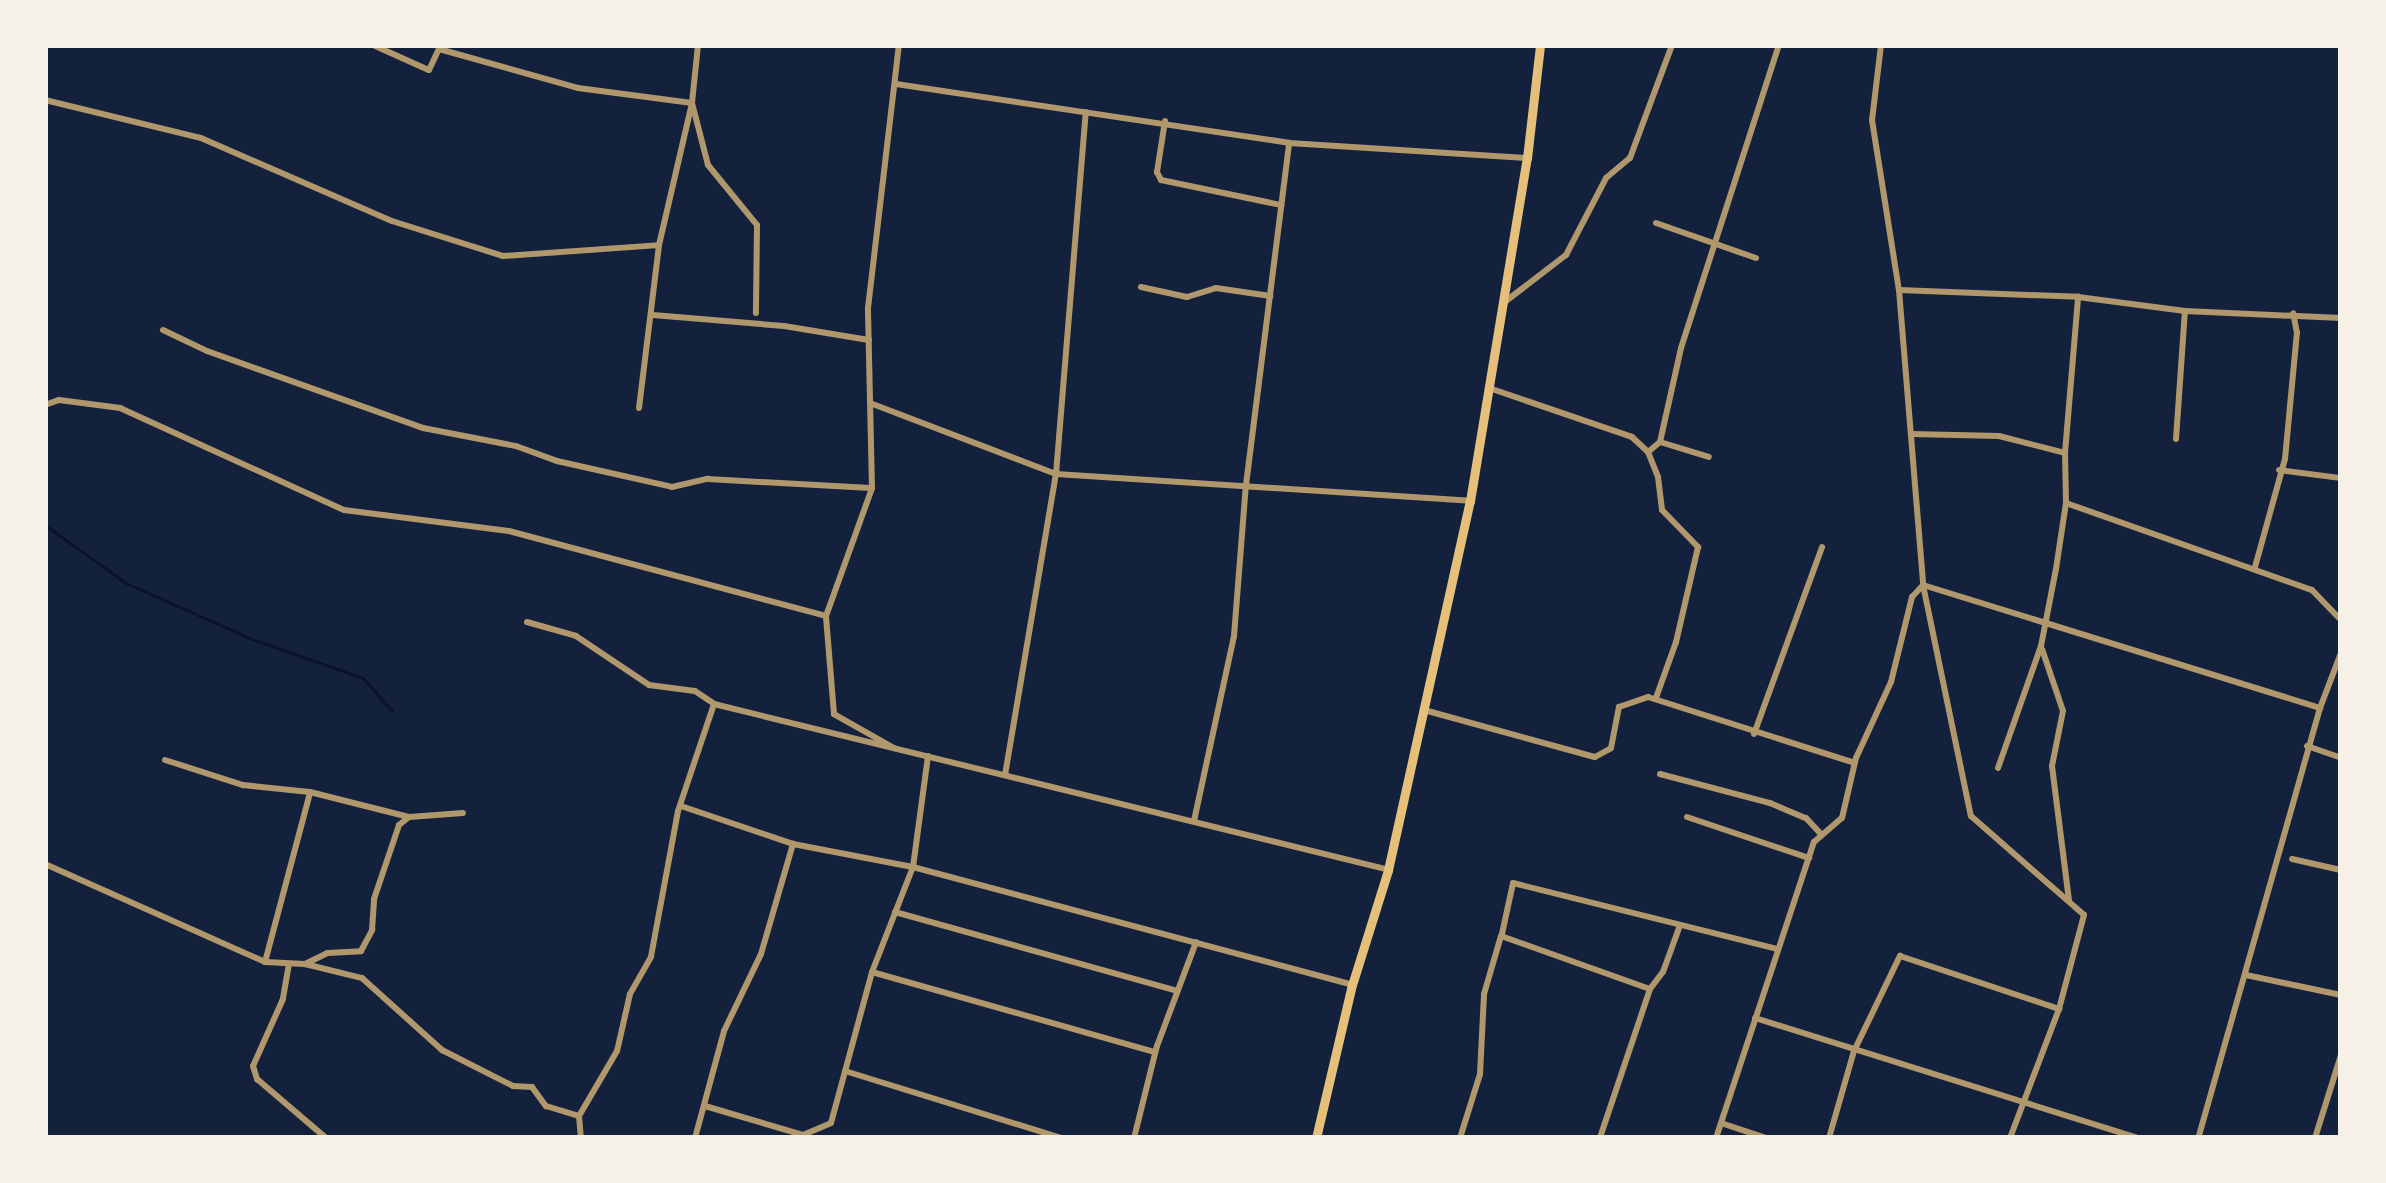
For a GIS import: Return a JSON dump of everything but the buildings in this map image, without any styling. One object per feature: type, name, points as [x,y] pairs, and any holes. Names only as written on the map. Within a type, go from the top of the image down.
[{"type":"highway","points":[[1316,1138],[1352,985],[1388,870],[1470,501],[1527,158],[1540,45]]},
{"type":"street","points":[[373,45],[429,70],[439,49],[578,88],[692,103]]},
{"type":"street","points":[[639,408],[659,245],[692,103],[698,45]]},
{"type":"street","points":[[894,748],[834,714],[826,616],[872,488],[868,308],[899,45]]},
{"type":"street","points":[[1503,304],[1566,255],[1606,178],[1630,158],[1672,45]]},
{"type":"street","points":[[1648,452],[1660,442],[1681,349],[1779,45]]},
{"type":"street","points":[[1881,45],[1872,120],[1899,290],[1923,585],[1971,816],[2084,915],[2059,1010],[2010,1138]]},
{"type":"street","points":[[896,84],[1289,143],[1527,158]]},
{"type":"street","points":[[45,100],[136,118],[201,138],[392,221],[503,256],[659,245]]},
{"type":"street","points":[[692,103],[708,165],[757,225],[756,313]]},
{"type":"street","points":[[1005,775],[1056,474],[1086,112]]},
{"type":"street","points":[[1165,121],[1157,172],[1161,180],[1281,206]]},
{"type":"street","points":[[1195,821],[1234,636],[1246,484],[1289,143]]},
{"type":"street","points":[[1656,223],[1756,258]]},
{"type":"street","points":[[1141,287],[1186,296],[1216,288],[1270,296]]},
{"type":"street","points":[[1899,290],[2078,296],[2185,311],[2341,318]]},
{"type":"street","points":[[1998,768],[2041,646],[2066,503],[2065,453],[2078,296]]},
{"type":"street","points":[[2176,440],[2185,311]]},
{"type":"street","points":[[2255,567],[2279,470],[2297,333],[2294,313]]},
{"type":"street","points":[[653,315],[784,326],[869,340]]},
{"type":"street","points":[[163,330],[207,351],[423,428],[516,446],[557,461],[672,487],[707,479],[872,488]]},
{"type":"street","points":[[1489,388],[1633,437],[1648,452],[1658,477],[1662,511],[1698,547],[1676,642],[1655,698]]},
{"type":"street","points":[[45,405],[59,400],[120,408],[344,510],[509,531],[826,616]]},
{"type":"street","points":[[870,403],[1056,474],[1470,501]]},
{"type":"street","points":[[1911,434],[1999,436],[2065,453]]},
{"type":"street","points":[[1660,442],[1709,457]]},
{"type":"street","points":[[2279,470],[2341,478]]},
{"type":"street","points":[[2066,503],[2312,590],[2341,620]]},
{"type":"street","points":[[1754,734],[1822,547]]},
{"type":"street","points":[[1923,585],[2320,709]]},
{"type":"street","points":[[1716,1138],[1809,858],[1821,834],[1842,818],[1855,763],[1891,682],[1912,597],[1923,585]]},
{"type":"street","points":[[527,622],[576,635],[649,685],[695,691],[714,704],[1388,870]]},
{"type":"street","points":[[2041,646],[2062,712],[2052,766],[2069,900]]},
{"type":"street","points":[[2198,1138],[2307,746],[2341,653]]},
{"type":"street","points":[[1424,710],[1594,757],[1611,748],[1618,707],[1655,698],[1754,734],[1855,763]]},
{"type":"street","points":[[581,1138],[579,1116],[616,1051],[630,994],[651,957],[681,806],[714,704]]},
{"type":"street","points":[[2307,746],[2341,758]]},
{"type":"street","points":[[705,1106],[803,1135],[831,1124],[872,972],[913,867],[928,756]]},
{"type":"street","points":[[165,760],[243,785],[310,792],[409,817],[463,813]]},
{"type":"street","points":[[1660,774],[1769,803],[1806,818],[1821,834]]},
{"type":"street","points":[[265,962],[308,818],[310,792]]},
{"type":"street","points":[[681,806],[793,844],[913,867],[1352,985]]},
{"type":"street","points":[[304,964],[328,953],[361,951],[372,930],[374,899],[389,852],[409,817]]},
{"type":"street","points":[[1687,817],[1809,858]]},
{"type":"street","points":[[695,1138],[724,1031],[761,953],[793,844]]},
{"type":"street","points":[[2292,859],[2341,870]]},
{"type":"street","points":[[45,864],[265,962],[304,964],[362,978],[442,1050],[513,1086],[532,1087],[546,1106],[579,1116]]},
{"type":"street","points":[[1460,1138],[1480,1074],[1484,994],[1514,883],[1778,949]]},
{"type":"street","points":[[895,912],[1178,991]]},
{"type":"street","points":[[1600,1138],[1650,989],[1663,972],[1680,927]]},
{"type":"street","points":[[1502,936],[1650,989]]},
{"type":"street","points":[[1134,1138],[1155,1052],[1196,942]]},
{"type":"street","points":[[1829,1138],[1854,1051],[1900,956],[2059,1010]]},
{"type":"street","points":[[289,963],[283,999],[253,1066],[257,1079],[326,1138]]},
{"type":"street","points":[[872,972],[1155,1052]]},
{"type":"street","points":[[2246,975],[2341,995]]},
{"type":"street","points":[[1755,1018],[2137,1138]]},
{"type":"street","points":[[2315,1138],[2341,1055]]},
{"type":"street","points":[[845,1071],[1060,1138]]},
{"type":"street","points":[[1721,1123],[1766,1138]]},
{"type":"street","points":[[1018,1138],[1022,1127]]},
{"type":"waterway","points":[[45,525],[126,583],[252,639],[363,678],[392,711]]}]
